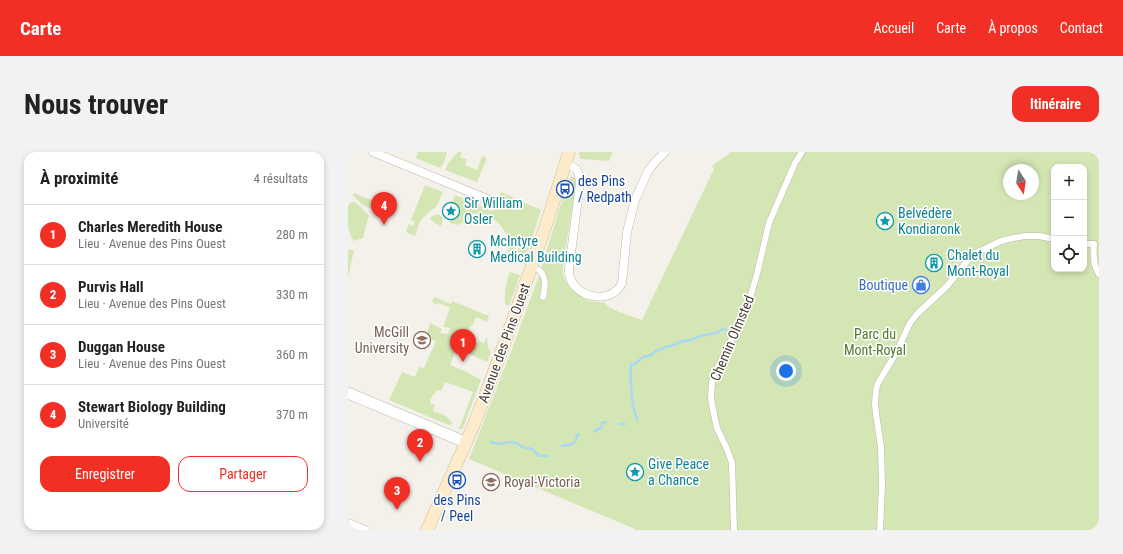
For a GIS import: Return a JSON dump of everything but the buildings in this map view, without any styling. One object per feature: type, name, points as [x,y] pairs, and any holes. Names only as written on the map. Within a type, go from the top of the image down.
[{"type":"main road","name":"Avenue des Pins Ouest","points":[[428,530],[479,411],[508,334],[567,158]]},
{"type":"street","points":[[373,152],[492,201]]},
{"type":"street","points":[[567,158],[577,169],[580,183],[569,269],[570,278],[584,294],[604,297],[620,288],[622,283],[627,232],[634,203],[648,171],[665,152]]},
{"type":"street","name":"Chemin Olmsted","points":[[734,530],[732,463],[717,428],[711,399],[712,382],[747,308],[769,223],[795,163],[802,152]]},
{"type":"street","points":[[880,530],[882,448],[876,414],[876,390],[878,383],[895,356],[910,323],[917,314],[947,286],[974,254],[1001,241],[1025,236],[1051,238]]},
{"type":"street","points":[[1096,243],[1093,256],[1096,270],[1099,274]]},
{"type":"street","points":[[539,270],[542,273],[545,285],[543,298]]},
{"type":"street","points":[[348,393],[465,442]]},
{"type":"street","points":[[348,523],[365,530]]},
{"type":"green space","points":[[418,152],[447,152],[444,162],[440,168],[416,158]]},
{"type":"green space","points":[[458,152],[462,152],[460,157],[467,159],[465,165],[477,170],[482,156],[487,158],[477,182],[445,170],[449,162]]},
{"type":"green space","points":[[579,152],[613,152],[609,161],[580,159]]},
{"type":"green space","name":"Parc du Mont-Royal","points":[[731,152],[1099,152],[1099,530],[635,530],[469,459],[538,278],[568,181],[572,176],[575,178],[576,185],[563,265],[564,278],[571,288],[588,300],[604,302],[616,311],[642,320],[714,169],[712,166]]},
{"type":"green space","points":[[425,185],[443,192],[437,206],[420,221],[415,236],[406,232],[409,224],[413,226],[415,222],[411,220]]},
{"type":"green space","points":[[501,192],[541,210],[528,251],[521,243],[513,253],[509,252],[509,244],[504,229],[493,219],[486,216],[470,214],[470,220],[457,225],[450,223],[449,210],[455,195],[493,211]]},
{"type":"green space","points":[[354,193],[383,205],[374,209],[366,207],[353,195]]},
{"type":"green space","points":[[355,202],[369,215],[363,238],[353,241],[348,228],[348,206],[350,203]]},
{"type":"green space","points":[[438,214],[443,218],[441,227],[430,219],[432,216]]},
{"type":"green space","points":[[521,246],[528,252],[525,261],[515,257]]},
{"type":"green space","points":[[348,250],[354,250],[349,274],[348,274]]},
{"type":"green space","points":[[510,272],[520,275],[509,306],[505,304],[505,296],[506,284]]},
{"type":"green space","points":[[434,297],[451,304],[452,301],[489,316],[487,322],[476,317],[472,327],[470,326],[467,335],[471,337],[470,340],[478,343],[479,341],[484,343],[487,337],[488,347],[491,353],[487,362],[457,348],[450,365],[481,380],[463,428],[461,429],[459,429],[473,392],[445,382],[441,391],[437,390],[430,400],[431,404],[435,405],[433,411],[446,416],[452,422],[451,426],[389,400],[402,372],[415,377],[419,367],[424,368],[436,341],[426,337],[430,323],[442,329],[440,333],[448,334],[450,328],[443,327],[450,308],[439,303],[438,305],[432,302]]},
{"type":"waterway","points":[[637,420],[631,392],[631,364],[635,364],[643,357],[651,355],[665,347],[700,336],[716,333],[723,329],[726,330]]},
{"type":"waterway","points":[[594,431],[601,428],[602,423],[606,422]]},
{"type":"waterway","points":[[619,424],[625,424]]},
{"type":"waterway","points":[[562,446],[576,441],[577,435],[579,434]]},
{"type":"waterway","points":[[491,442],[498,444],[512,442],[517,443],[522,447],[532,449],[539,456],[548,456]]},
{"type":"place","name":"des Pins / Redpath","points":[[565,189]]},
{"type":"place","name":"Sir William Osler","points":[[451,211]]},
{"type":"place","name":"Belvédère Kondiaronk","points":[[885,221]]},
{"type":"place","name":"Stewart Biology Building","points":[[384,225]]},
{"type":"place","name":"McIntyre Medical Building","points":[[477,249]]},
{"type":"place","name":"Chalet du Mont-Royal","points":[[934,263]]},
{"type":"place","name":"Boutique","points":[[921,285]]},
{"type":"place","name":"McGill University","points":[[422,340]]},
{"type":"place","name":"Charles Meredith House","points":[[463,362]]},
{"type":"place","name":"Purvis Hall","points":[[420,462]]},
{"type":"place","name":"Give Peace a Chance","points":[[635,472]]},
{"type":"place","name":"des Pins / Peel","points":[[457,480]]},
{"type":"place","name":"Royal-Victoria","points":[[491,482]]},
{"type":"place","name":"Duggan House","points":[[397,510]]}]
